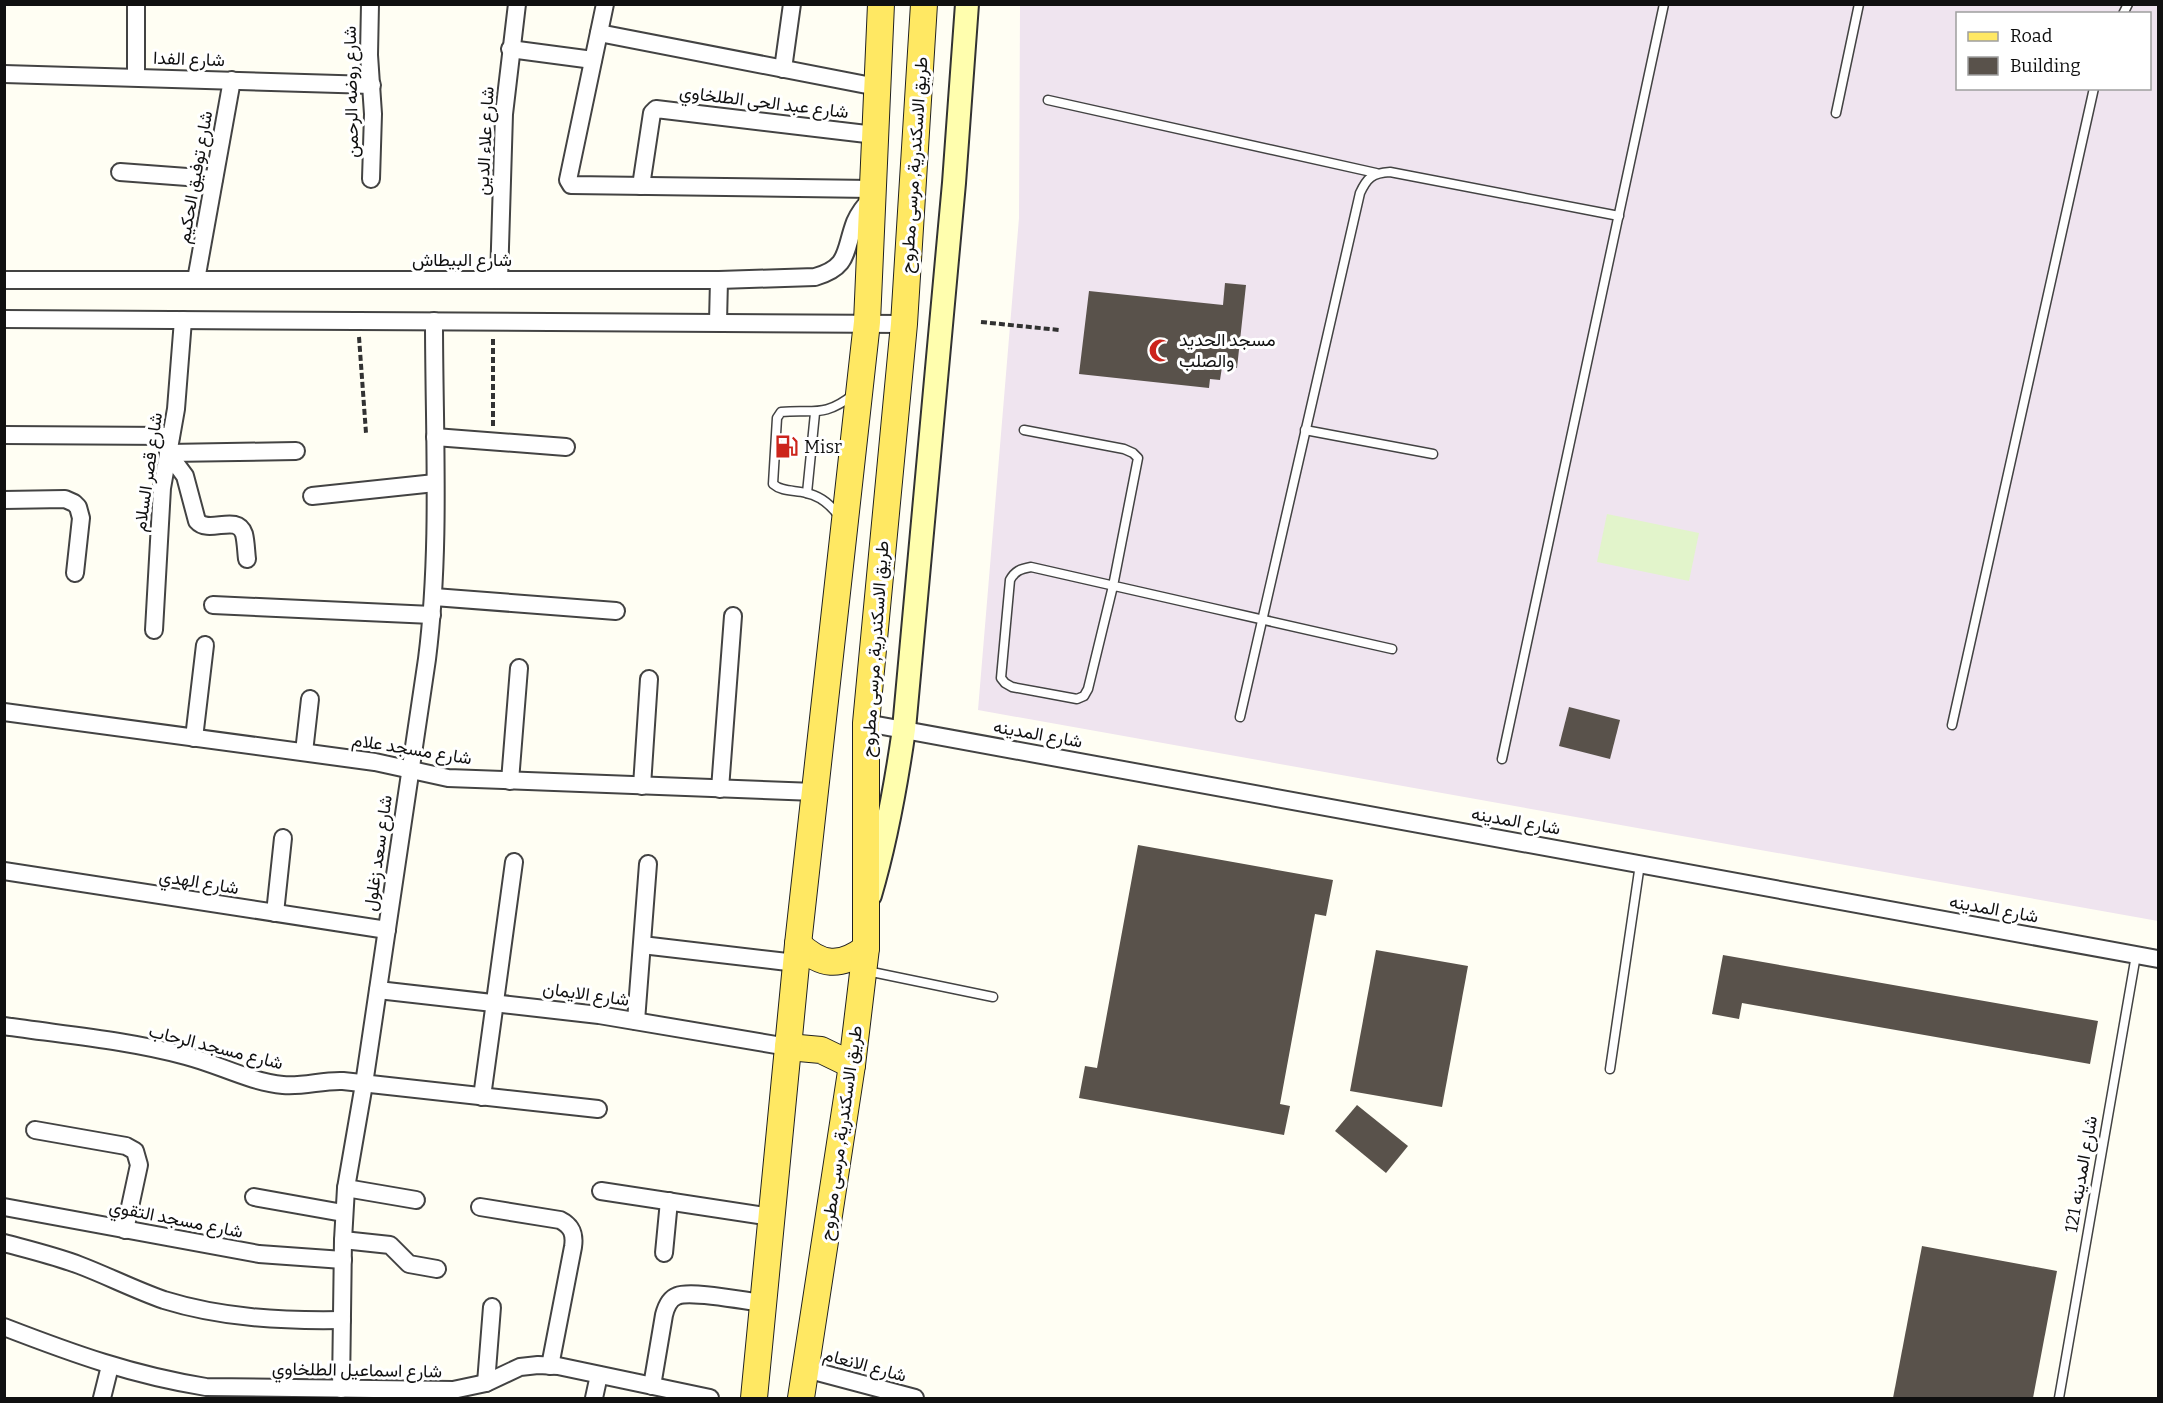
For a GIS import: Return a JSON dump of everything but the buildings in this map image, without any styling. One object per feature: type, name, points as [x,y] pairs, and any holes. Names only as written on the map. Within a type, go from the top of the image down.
[{"type":"main road","name":"طريق الاسكندرية, مرسى مطروح","points":[[754,1398],[797,953],[867,322],[881,4]]},
{"type":"main road","name":"طريق الاسكندرية, مرسى مطروح","points":[[801,1398],[852,1065],[865,959],[866,723],[904,324],[924,4]]},
{"type":"main road","points":[[867,908],[879,867],[904,729],[954,183],[967,4]]},
{"type":"main road","points":[[797,953],[823,961],[865,959]]},
{"type":"main road","points":[[788,1047],[821,1050],[852,1065]]},
{"type":"street","points":[[136,4],[136,77]]},
{"type":"street","name":"شارع روضه الرحمن","points":[[370,4],[369,55],[373,114],[371,179]]},
{"type":"street","name":"شارع علاء الدين","points":[[499,280],[504,114],[517,4]]},
{"type":"street","points":[[605,4],[568,182],[572,186],[872,193]]},
{"type":"street","points":[[783,69],[792,4]]},
{"type":"street","points":[[599,33],[877,87]]},
{"type":"street","points":[[510,49],[593,60]]},
{"type":"street","name":"شارع الفدا","points":[[4,74],[372,85]]},
{"type":"street","name":"شارع توفيق الحكيم","points":[[196,280],[232,80]]},
{"type":"street","name":"شارع عبد الحى الطلخاوي","points":[[641,186],[652,113],[656,109],[875,135]]},
{"type":"street","points":[[120,172],[214,179]]},
{"type":"street","name":"شارع البيطاش","points":[[4,280],[718,280],[815,277],[829,273],[841,263],[849,249],[856,220],[872,193]]},
{"type":"street","points":[[718,280],[718,322]]},
{"type":"street","points":[[4,320],[867,322],[904,324]]},
{"type":"street","name":"شارع قصر السلام","points":[[154,630],[159,515],[178,395],[183,320]]},
{"type":"street","name":"شارع سعد زغلول","points":[[341,1389],[346,1188],[387,930],[434,597],[434,321]]},
{"type":"street","points":[[4,435],[296,451]]},
{"type":"street","points":[[435,437],[566,447]]},
{"type":"street","points":[[170,445],[185,476],[197,521],[208,527],[232,524],[239,527],[244,534],[247,559]]},
{"type":"street","points":[[312,496],[435,483]]},
{"type":"street","points":[[4,500],[65,500],[78,507],[81,518],[75,573]]},
{"type":"street","points":[[434,597],[616,611]]},
{"type":"street","points":[[213,605],[432,615]]},
{"type":"street","points":[[720,789],[733,616]]},
{"type":"street","points":[[194,738],[205,645]]},
{"type":"street","points":[[510,781],[519,668]]},
{"type":"street","points":[[642,786],[649,679]]},
{"type":"street","points":[[304,752],[310,699]]},
{"type":"street","name":"شارع مسجد علام","points":[[4,712],[375,762],[448,778],[815,792]]},
{"type":"street","name":"شارع المدينه","points":[[866,723],[2158,959]]},
{"type":"street","points":[[275,913],[283,838]]},
{"type":"street","points":[[482,1097],[514,862]]},
{"type":"street","points":[[636,1021],[648,864]]},
{"type":"street","name":"شارع الهدي","points":[[4,871],[387,930]]},
{"type":"street","points":[[642,945],[797,953]]},
{"type":"street","name":"شارع الايمان","points":[[378,990],[636,1021],[788,1047]]},
{"type":"street","name":"شارع مسجد الرحاب","points":[[4,1026],[158,1049],[283,1085],[303,1085],[330,1080],[598,1109]]},
{"type":"street","points":[[34,1130],[126,1146],[135,1151],[139,1165],[125,1230]]},
{"type":"street","points":[[346,1188],[416,1200]]},
{"type":"street","points":[[602,1191],[771,1217]]},
{"type":"street","points":[[254,1197],[344,1212]]},
{"type":"street","points":[[663,1253],[669,1201]]},
{"type":"street","name":"شارع مسجد التقوي","points":[[4,1207],[259,1254],[343,1260]]},
{"type":"street","points":[[480,1207],[560,1220],[572,1230],[573,1247],[550,1366]]},
{"type":"street","points":[[343,1240],[390,1245],[409,1263],[436,1269]]},
{"type":"street","points":[[4,1243],[60,1258],[165,1300],[208,1311],[252,1318],[297,1321],[342,1320]]},
{"type":"street","points":[[652,1386],[664,1315],[668,1303],[673,1298],[686,1294],[763,1303]]},
{"type":"street","points":[[475,1390],[492,1307]]},
{"type":"street","name":"شارع اسماعيل الطلخاوي","points":[[4,1327],[110,1366],[163,1380],[206,1387],[475,1390],[519,1367],[550,1366],[710,1398]]},
{"type":"street","points":[[102,1398],[110,1366]]},
{"type":"street","name":"شارع الانعام","points":[[806,1369],[915,1398]]},
{"type":"street","points":[[594,1398],[599,1375]]},
{"type":"lane","points":[[1502,759],[1664,4]]},
{"type":"lane","points":[[1836,112],[1859,4]]},
{"type":"lane","points":[[1952,725],[2094,90]]},
{"type":"lane","points":[[1048,100],[1376,173],[1389,172],[1618,216]]},
{"type":"lane","points":[[1240,717],[1360,193],[1367,179],[1376,173]]},
{"type":"lane","points":[[845,525],[835,510],[822,499],[807,493],[781,489],[773,484],[777,418],[781,412],[815,413],[831,409],[859,390]]},
{"type":"lane","points":[[807,493],[815,413]]},
{"type":"lane","points":[[1024,430],[1124,449],[1138,458],[1113,586],[1088,689],[1084,696],[1077,699],[1011,687],[1001,678],[1010,580],[1021,568],[1031,567],[1113,586],[1262,620],[1392,649]]},
{"type":"lane","points":[[1305,430],[1434,454]]},
{"type":"lane","points":[[1610,1070],[1640,864]]},
{"type":"lane","name":"شارع المدينه 121","points":[[2059,1398],[2136,955]]},
{"type":"lane","points":[[865,959],[993,997]]},
{"type":"path","points":[[358,321],[366,433]]},
{"type":"path","points":[[493,322],[493,441]]},
{"type":"path","points":[[981,322],[1059,330]]},
{"type":"shaded area","points":[[1020,5],[2158,5],[2158,921],[978,710],[1019,218]]},
{"type":"green space","points":[[1607,514],[1699,533],[1689,581],[1597,562]]},
{"type":"place","name":"مسجد الحديد والصلب","points":[[1161,350]]},
{"type":"place","name":"Misr","points":[[786,447]]}]
